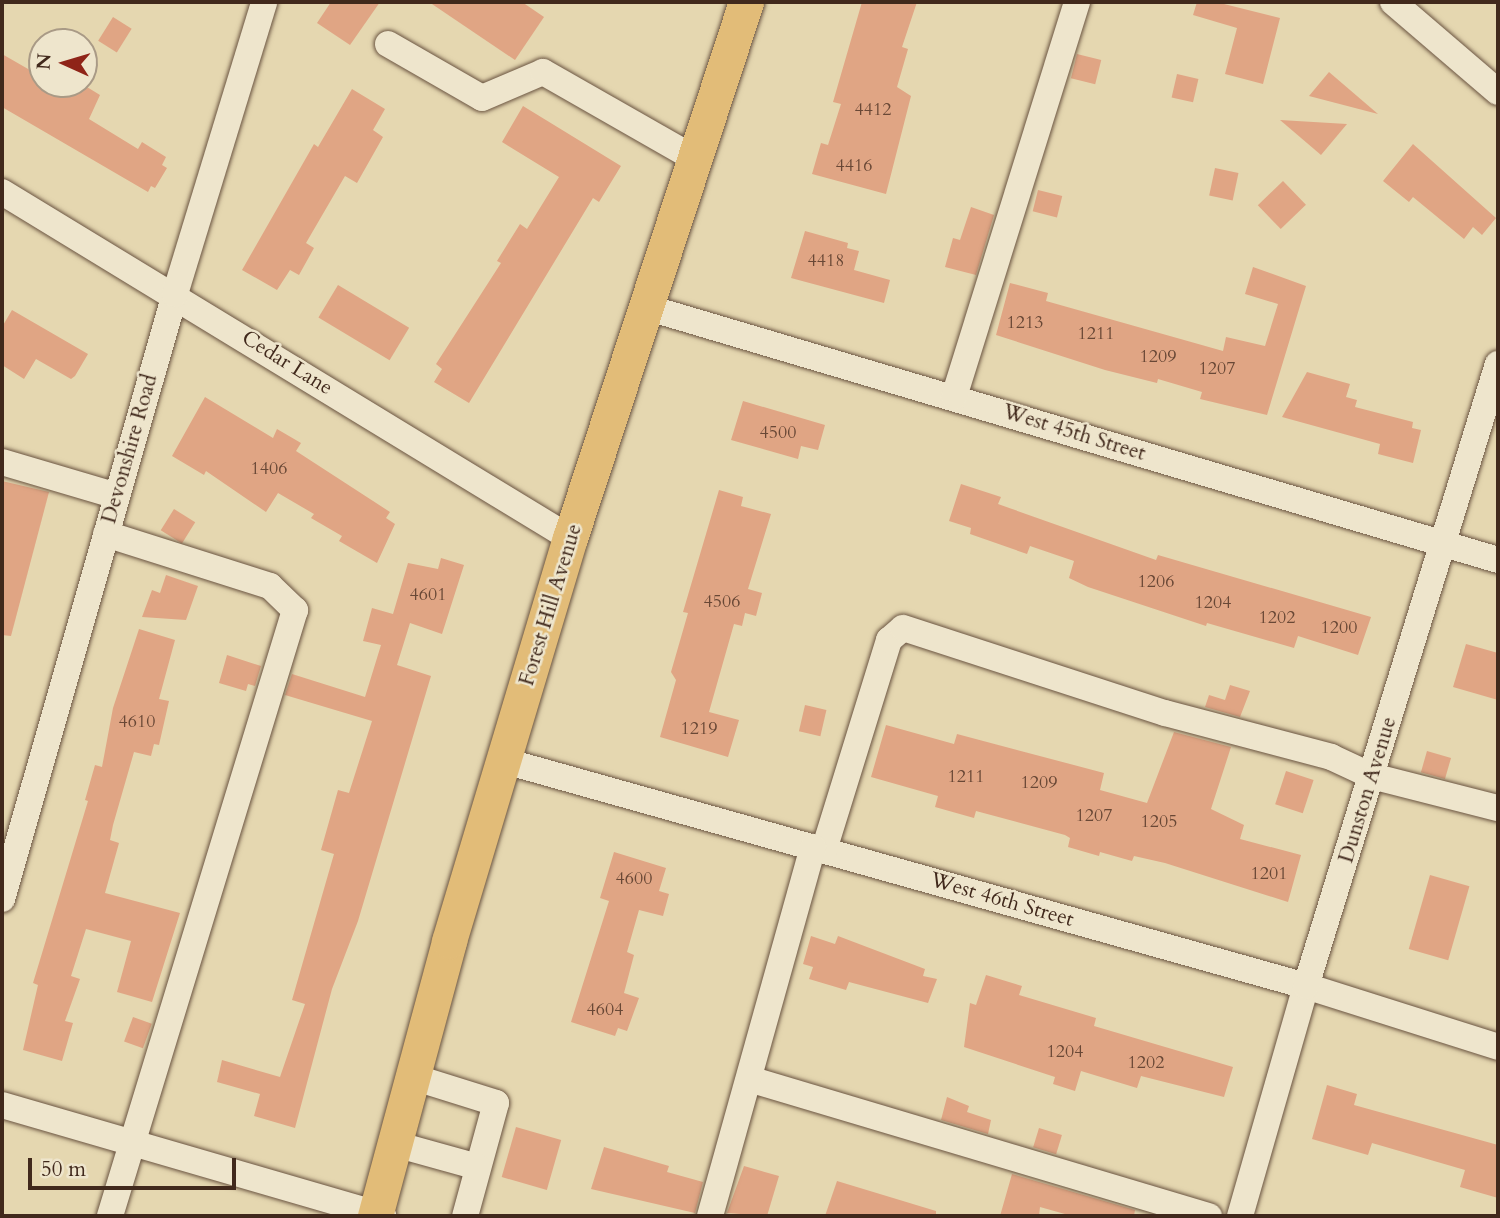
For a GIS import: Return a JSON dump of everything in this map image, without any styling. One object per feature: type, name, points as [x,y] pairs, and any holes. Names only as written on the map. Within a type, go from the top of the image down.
[{"type":"main road","name":"Forest Hill Avenue","points":[[377,1216],[413,1077],[570,538],[649,308],[746,2]]},
{"type":"street","name":"Devonshire Road","points":[[2,899],[175,294],[264,2]]},
{"type":"street","points":[[954,397],[1077,2]]},
{"type":"street","points":[[1392,2],[1498,92]]},
{"type":"street","points":[[388,44],[482,98],[543,72],[697,160]]},
{"type":"street","name":"Cedar Lane","points":[[2,192],[175,294],[570,538]]},
{"type":"street","name":"West 45th Street","points":[[649,308],[1498,559]]},
{"type":"street","name":"Dunston Avenue","points":[[1240,1216],[1306,986],[1498,364]]},
{"type":"street","points":[[2,463],[117,496]]},
{"type":"street","points":[[106,534],[270,586],[295,610],[110,1216]]},
{"type":"street","points":[[710,1216],[819,849],[889,640],[904,628],[1165,713],[1331,757],[1373,776],[1498,808]]},
{"type":"street","name":"West 46th Street","points":[[505,761],[1306,986],[1498,1047]]},
{"type":"street","points":[[413,1077],[496,1103],[465,1216]]},
{"type":"street","points":[[749,1079],[1209,1216]]},
{"type":"street","points":[[2,1105],[377,1216]]},
{"type":"street","points":[[395,1144],[478,1167]]},
{"type":"building","points":[[331,2],[380,2],[350,45],[317,23]]},
{"type":"building","points":[[429,2],[522,2],[544,17],[515,60]]},
{"type":"building","points":[[862,2],[917,2],[902,47],[908,49],[897,87],[911,96],[886,194],[812,174],[821,143],[828,145],[841,104],[833,102]]},
{"type":"building","points":[[1197,2],[1216,2],[1280,18],[1263,84],[1225,74],[1237,28],[1193,15]]},
{"type":"building","points":[[113,17],[132,29],[117,52],[98,41]]},
{"type":"building","points":[[2,54],[28,69],[28,98],[98,98],[98,94],[100,95],[89,119],[138,149],[142,142],[166,157],[162,165],[167,168],[155,188],[151,186],[148,192],[2,107]]},
{"type":"building","points":[[1077,54],[1101,60],[1095,84],[1071,78]]},
{"type":"building","points":[[1329,72],[1378,114],[1309,96]]},
{"type":"building","points":[[1177,74],[1198,79],[1193,102],[1172,97]]},
{"type":"building","points":[[352,89],[385,109],[373,130],[383,137],[357,183],[345,176],[306,243],[314,248],[299,275],[290,270],[277,290],[242,270],[314,144],[318,147]]},
{"type":"building","points":[[523,106],[621,166],[599,202],[593,198],[469,403],[434,382],[442,369],[436,364],[501,263],[497,261],[520,224],[527,229],[559,177],[502,142]]},
{"type":"building","points":[[1280,120],[1347,124],[1321,155]]},
{"type":"building","points":[[1413,144],[1496,218],[1482,235],[1473,227],[1464,239],[1413,197],[1409,202],[1383,181]]},
{"type":"building","points":[[1215,168],[1238,173],[1233,200],[1209,195]]},
{"type":"building","points":[[1283,181],[1306,205],[1281,229],[1258,205]]},
{"type":"building","points":[[1038,190],[1062,196],[1057,217],[1033,211]]},
{"type":"building","points":[[971,207],[994,215],[976,275],[945,267],[953,238],[960,240]]},
{"type":"building","points":[[805,231],[848,243],[847,248],[859,251],[854,270],[890,280],[884,303],[791,278]]},
{"type":"building","points":[[1253,267],[1306,286],[1267,415],[1200,399],[1202,392],[1158,379],[1157,383],[1105,370],[996,335],[1010,283],[1048,293],[1046,301],[1223,351],[1226,337],[1265,346],[1278,304],[1245,294]]},
{"type":"building","points":[[338,285],[409,328],[390,360],[318,318]]},
{"type":"building","points":[[12,310],[88,354],[75,376],[71,379],[36,359],[24,379],[2,365],[2,327]]},
{"type":"building","points":[[1307,372],[1350,384],[1346,397],[1357,400],[1355,407],[1413,422],[1412,428],[1421,430],[1413,463],[1378,454],[1380,444],[1282,417]]},
{"type":"building","points":[[205,397],[273,438],[277,429],[301,443],[296,451],[390,512],[386,518],[395,524],[377,563],[339,541],[342,536],[311,518],[314,514],[278,493],[266,512],[206,471],[204,475],[172,456]]},
{"type":"building","points":[[743,401],[825,425],[818,450],[801,446],[798,459],[731,440]]},
{"type":"building","points":[[2,481],[49,492],[11,636],[2,635]]},
{"type":"building","points":[[961,484],[1001,497],[998,504],[1156,560],[1158,555],[1371,617],[1358,655],[1298,636],[1294,648],[1207,623],[1206,626],[1088,587],[1069,578],[1074,561],[1030,546],[1027,554],[970,534],[971,528],[949,521]]},
{"type":"building","points":[[719,490],[743,497],[741,506],[771,514],[748,589],[762,593],[756,616],[745,613],[742,626],[734,624],[709,712],[739,720],[728,757],[660,737],[676,680],[671,672],[688,613],[683,612]]},
{"type":"building","points":[[174,509],[195,522],[182,543],[161,530]]},
{"type":"building","points":[[441,558],[464,565],[442,634],[410,623],[397,665],[431,676],[358,921],[332,989],[295,1128],[254,1116],[260,1094],[217,1082],[222,1060],[280,1077],[305,1004],[292,1000],[334,854],[321,850],[338,790],[349,793],[372,721],[285,695],[292,674],[365,697],[381,645],[363,641],[372,608],[393,614],[408,563],[438,569]]},
{"type":"building","points":[[166,575],[198,586],[186,620],[142,617],[152,590],[160,593]]},
{"type":"building","points":[[139,629],[175,640],[159,699],[169,701],[159,745],[154,744],[151,756],[134,752],[113,825],[110,840],[119,843],[105,893],[180,913],[152,1002],[117,992],[131,941],[86,929],[71,976],[80,979],[65,1021],[73,1023],[62,1061],[23,1050],[38,985],[33,983],[88,801],[85,800],[95,765],[102,767],[113,708]]},
{"type":"building","points":[[1466,644],[1498,653],[1498,700],[1453,687]]},
{"type":"building","points":[[227,655],[261,666],[255,686],[248,684],[246,691],[219,683]]},
{"type":"building","points":[[1230,685],[1250,691],[1240,717],[1205,707],[1209,695],[1225,700]]},
{"type":"building","points":[[805,705],[826,710],[820,736],[799,731]]},
{"type":"building","points":[[886,725],[954,744],[957,734],[1104,773],[1100,790],[1147,803],[1174,732],[1231,747],[1211,809],[1244,825],[1240,839],[1301,855],[1288,902],[1165,863],[1134,856],[1132,861],[1100,852],[1099,856],[1068,847],[1070,838],[1065,835],[976,811],[974,818],[935,807],[938,796],[871,777]]},
{"type":"building","points":[[1427,751],[1451,758],[1445,779],[1421,772]]},
{"type":"building","points":[[1286,771],[1314,780],[1303,813],[1275,804]]},
{"type":"building","points":[[614,852],[666,868],[659,891],[669,894],[663,916],[639,910],[627,952],[634,955],[624,993],[639,998],[627,1031],[618,1028],[615,1036],[571,1022],[609,901],[600,898]]},
{"type":"building","points":[[1430,875],[1469,886],[1448,960],[1409,949]]},
{"type":"building","points":[[811,936],[835,944],[838,936],[925,969],[923,976],[937,979],[928,1003],[849,982],[846,990],[809,979],[813,967],[803,964]]},
{"type":"building","points":[[986,975],[1022,986],[1019,995],[1096,1018],[1094,1026],[1233,1067],[1224,1097],[1141,1076],[1137,1088],[1081,1071],[1075,1091],[1053,1084],[1055,1077],[964,1047],[970,1003],[976,1005]]},
{"type":"building","points":[[133,1017],[152,1024],[143,1048],[124,1041]]},
{"type":"building","points":[[1327,1085],[1357,1094],[1354,1105],[1498,1145],[1498,1198],[1460,1187],[1465,1170],[1372,1143],[1368,1155],[1312,1139]]},
{"type":"building","points":[[947,1097],[969,1106],[967,1112],[991,1120],[988,1134],[941,1120]]},
{"type":"building","points":[[516,1127],[561,1140],[547,1190],[502,1177]]},
{"type":"building","points":[[1039,1128],[1062,1135],[1056,1154],[1033,1147]]},
{"type":"building","points":[[604,1147],[669,1166],[667,1172],[703,1182],[695,1213],[591,1189]]},
{"type":"building","points":[[744,1166],[779,1176],[767,1216],[727,1213]]},
{"type":"building","points":[[1012,1174],[1135,1210],[1134,1216],[1072,1216],[1040,1207],[1039,1216],[1000,1216]]},
{"type":"building","points":[[837,1181],[936,1211],[936,1216],[825,1216]]}]
